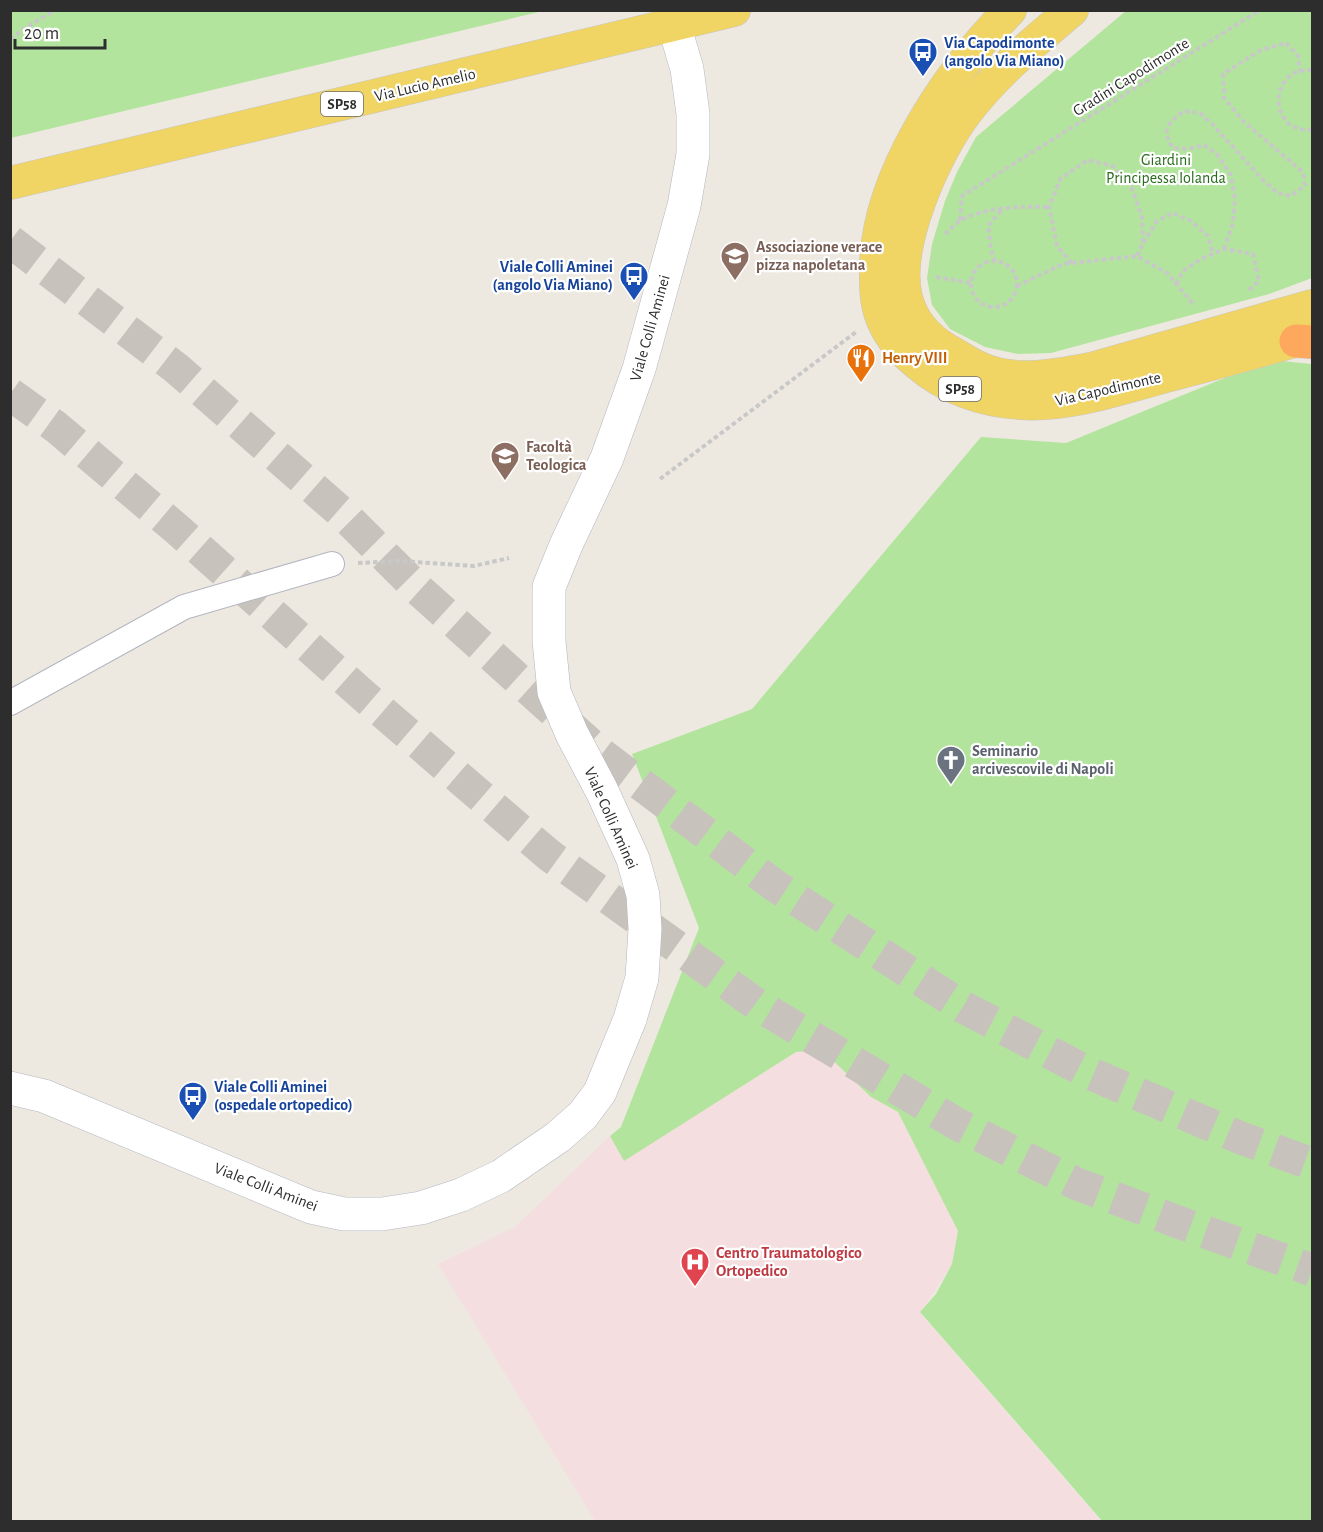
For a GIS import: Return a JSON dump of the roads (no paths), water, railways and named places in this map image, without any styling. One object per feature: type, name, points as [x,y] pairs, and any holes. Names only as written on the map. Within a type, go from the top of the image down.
[{"type":"main road","name":"Via Lucio Amelio","points":[[10,183],[734,10]]},
{"type":"main road","name":"Via Capodimonte","points":[[1010,10],[979,44],[940,95],[901,164],[890,194],[878,240],[876,293],[880,314],[890,334],[907,354],[927,371],[972,394],[1022,403],[1049,403],[1103,393],[1307,340]]},
{"type":"main road","name":"Via Capodimonte","points":[[1072,10],[996,76],[951,134],[936,161],[913,222],[904,270],[906,296],[910,309],[922,329],[930,338],[980,368],[998,374],[1037,377],[1091,369],[1312,306]]},
{"type":"main road","name":"Viale Colli Aminei","points":[[10,1088],[44,1096],[310,1207],[344,1214],[382,1214],[421,1208],[461,1195],[501,1176],[558,1137],[583,1114],[600,1092],[630,1019],[642,978],[645,929],[643,896],[633,860],[554,692],[549,641],[549,587],[606,458],[639,369],[684,206],[693,154],[693,114],[687,69],[674,25]]},
{"type":"street","points":[[10,703],[184,607],[332,564]]},
{"type":"tunnel","points":[[10,241],[176,368],[343,514],[419,590],[601,754],[774,885],[963,1007],[1089,1073],[1241,1138],[1312,1164]]},
{"type":"tunnel","points":[[10,394],[56,427],[178,530],[364,696],[549,855],[756,1004],[957,1124],[1077,1184],[1312,1270]]},
{"type":"place","name":"Via Capodimonte (angolo Via Miano)","points":[[923,78]]},
{"type":"place","name":"Associazione verace pizza napoletana","points":[[735,282]]},
{"type":"place","name":"Viale Colli Aminei (angolo Via Miano)","points":[[634,302]]},
{"type":"place","name":"Henry VIII","points":[[861,384]]},
{"type":"place","name":"Facoltà Teologica","points":[[505,482]]},
{"type":"place","name":"Seminario arcivescovile di Napoli","points":[[951,786]]},
{"type":"place","name":"Viale Colli Aminei (ospedale ortopedico)","points":[[193,1122]]},
{"type":"place","name":"Centro Traumatologico Ortopedico","points":[[695,1288]]},
{"type":"park label","name":"Giardini Principessa Iolanda","points":[[1166,169]]}]
